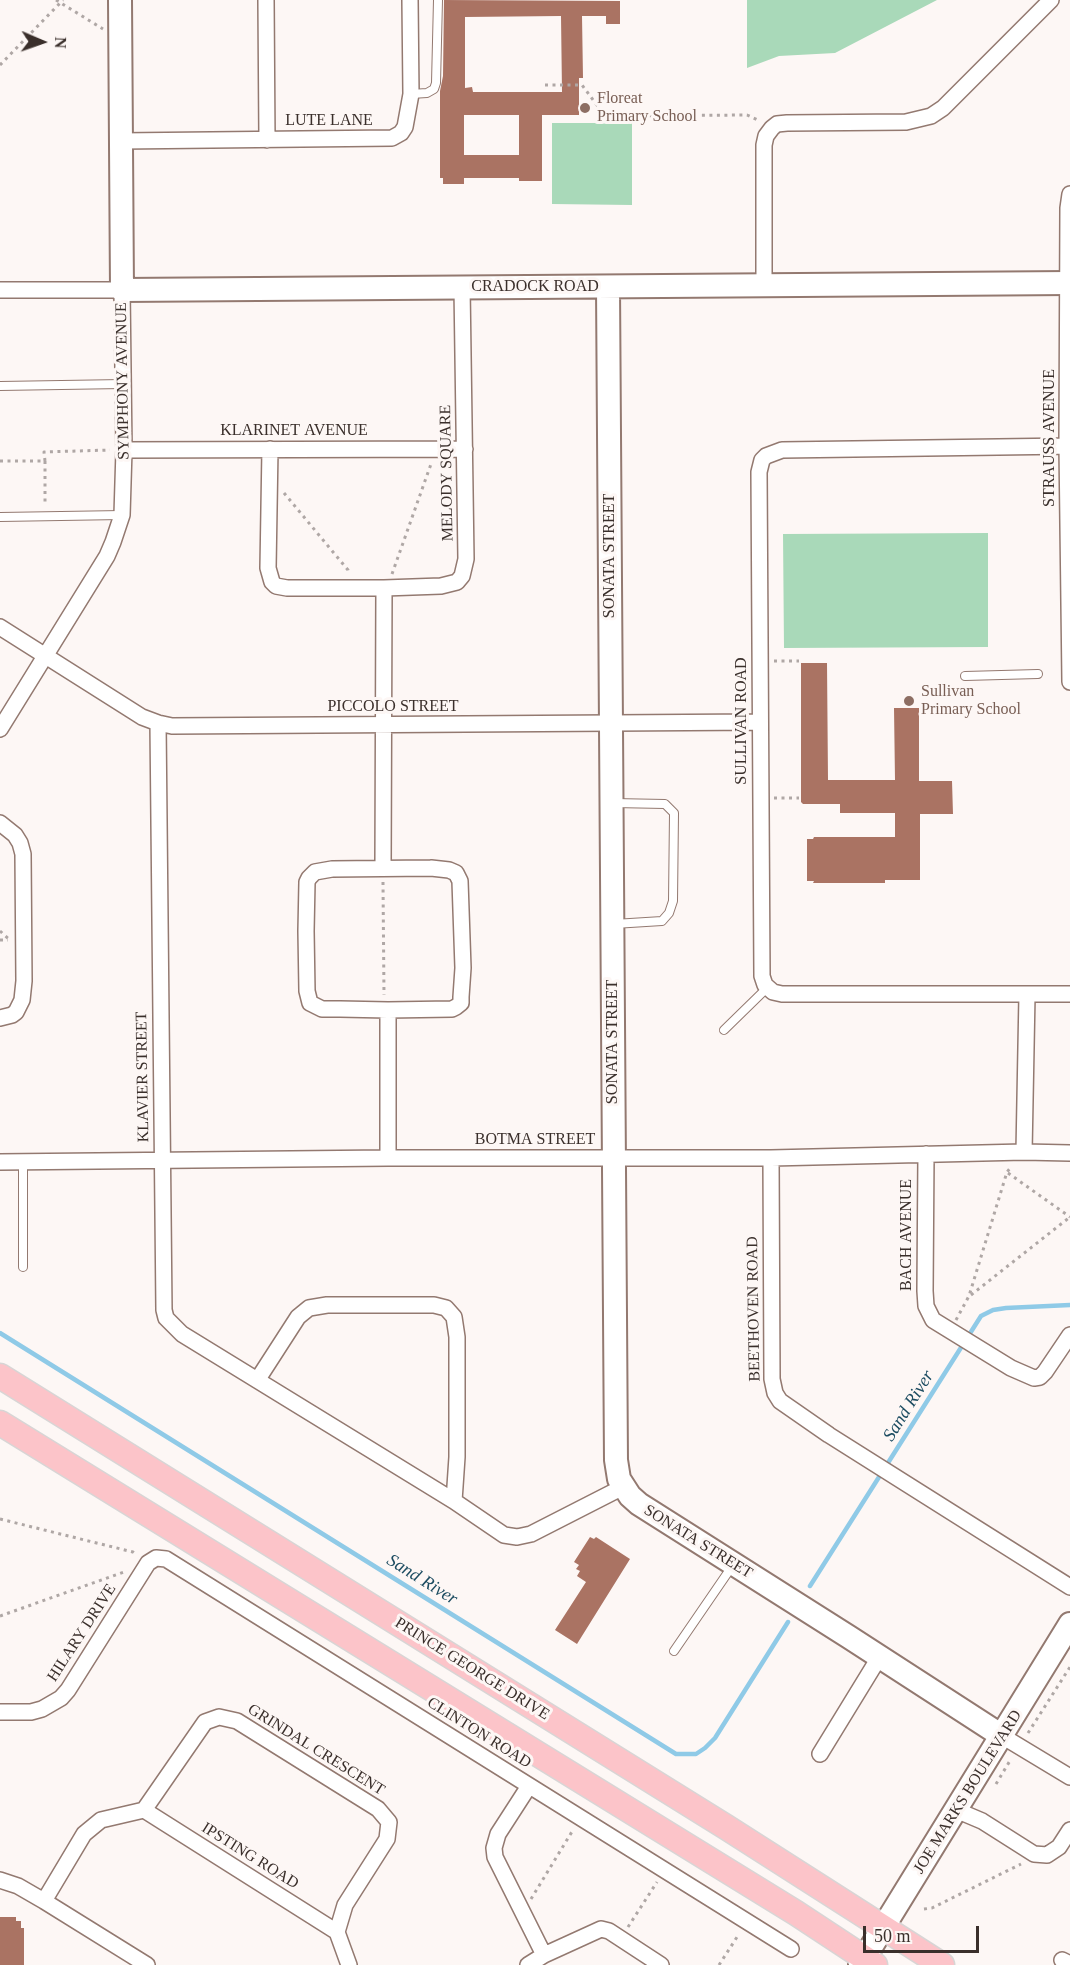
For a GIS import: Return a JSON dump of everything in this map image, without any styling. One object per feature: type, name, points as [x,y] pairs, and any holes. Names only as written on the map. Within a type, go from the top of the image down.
[{"type":"main road","name":"PRINCE GEORGE DRIVE","points":[[0,1376],[942,1965]]},
{"type":"main road","points":[[0,1423],[813,1924],[866,1963]]},
{"type":"street","name":"SYMPHONY AVENUE","points":[[0,729],[107,556],[122,515],[124,450],[120,0]]},
{"type":"street","points":[[266,0],[267,140]]},
{"type":"street","name":"LUTE LANE","points":[[121,141],[392,138],[401,133],[405,127],[411,94],[410,0]]},
{"type":"street","points":[[764,286],[764,145],[766,136],[772,128],[777,124],[787,123],[906,122],[930,116],[943,108],[1051,0]]},
{"type":"street","name":"STRAUSS AVENUE","points":[[1070,194],[1068,208],[1070,682]]},
{"type":"street","name":"CRADOCK ROAD","points":[[0,290],[1069,283]]},
{"type":"street","name":"MELODY SQUARE","points":[[270,449],[268,567],[272,582],[276,586],[384,588],[441,586],[457,582],[462,576],[466,559],[462,287]]},
{"type":"street","name":"SONATA STREET","points":[[608,287],[616,1460],[619,1479],[623,1487],[639,1504],[880,1656],[1008,1746]]},
{"type":"street","name":"SULLIVAN ROAD","points":[[767,988],[762,975],[759,472],[762,460],[774,452],[789,449],[1068,446]]},
{"type":"street","name":"KLARINET AVENUE","points":[[124,450],[465,449]]},
{"type":"street","points":[[383,868],[384,588]]},
{"type":"street","name":"PICCOLO STREET","points":[[0,627],[46,654],[142,717],[172,726],[760,722]]},
{"type":"street","name":"KLAVIER STREET","points":[[158,723],[162,1162],[166,1318],[182,1334],[454,1501],[498,1532],[517,1537],[531,1534],[623,1487]]},
{"type":"street","points":[[0,823],[15,835],[23,854],[24,981],[22,1000],[16,1012],[0,1018]]},
{"type":"street","points":[[383,868],[449,870],[456,873],[460,881],[463,968],[460,1003],[452,1009],[388,1011],[322,1009],[310,1003],[307,991],[306,912],[309,878],[319,870],[383,868]]},
{"type":"street","points":[[767,988],[782,994],[1070,994]]},
{"type":"street","points":[[1024,1152],[1026,995]]},
{"type":"street","points":[[388,1011],[388,1158]]},
{"type":"street","name":"BOTMA STREET","points":[[0,1162],[388,1158],[771,1158],[1070,1153]]},
{"type":"street","name":"BACH AVENUE","points":[[926,1154],[925,1300],[933,1320],[1011,1368],[1034,1378],[1040,1377],[1045,1372],[1070,1335]]},
{"type":"street","name":"BEETHOVEN ROAD","points":[[771,1158],[772,1379],[775,1393],[780,1401],[789,1409],[1070,1587]]},
{"type":"street","points":[[258,1379],[298,1317],[309,1308],[327,1305],[434,1305],[446,1308],[454,1317],[456,1330],[457,1456],[454,1501]]},
{"type":"street","name":"CLINTON ROAD","points":[[148,1563],[160,1557],[172,1562],[791,1949]]},
{"type":"street","name":"HILARY DRIVE","points":[[0,1712],[31,1712],[42,1709],[61,1698],[148,1563]]},
{"type":"street","name":"JOE MARKS BOULEVARD","points":[[866,1963],[884,1927],[957,1810],[1008,1746],[1070,1624]]},
{"type":"street","points":[[820,1754],[880,1656]]},
{"type":"street","name":"GRINDAL CRESCENT","points":[[144,1810],[205,1722],[219,1717],[237,1720],[378,1809],[388,1822],[387,1839],[345,1905],[337,1932]]},
{"type":"street","points":[[1008,1746],[1070,1777]]},
{"type":"street","points":[[529,1786],[498,1834],[494,1848],[497,1864],[544,1955]]},
{"type":"street","points":[[44,1900],[84,1834],[101,1820],[144,1810]]},
{"type":"street","name":"IPSTING ROAD","points":[[144,1810],[337,1932]]},
{"type":"street","points":[[957,1810],[982,1821],[1034,1854],[1047,1855],[1059,1847],[1070,1830]]},
{"type":"street","points":[[0,1880],[18,1886],[44,1900],[147,1965]]},
{"type":"street","points":[[528,1965],[597,1930],[609,1931],[661,1965]]},
{"type":"street","points":[[337,1932],[349,1965]]},
{"type":"lane","points":[[411,94],[427,93],[434,89],[436,83],[438,0]]},
{"type":"lane","points":[[0,386],[123,384]]},
{"type":"lane","points":[[0,517],[122,515]]},
{"type":"lane","points":[[964,676],[1038,674]]},
{"type":"lane","points":[[611,803],[665,804],[674,813],[673,901],[669,913],[662,921],[612,924]]},
{"type":"lane","points":[[724,1030],[767,988]]},
{"type":"lane","points":[[23,1161],[23,1267]]},
{"type":"lane","points":[[674,1651],[734,1564]]},
{"type":"path","points":[[56,0],[62,1],[105,29]]},
{"type":"path","points":[[0,65],[62,1]]},
{"type":"path","points":[[545,85],[582,85],[605,116],[747,115],[772,128]]},
{"type":"path","points":[[384,588],[395,570],[431,465],[431,449]]},
{"type":"path","points":[[45,516],[44,452],[124,450]]},
{"type":"path","points":[[0,461],[45,461]]},
{"type":"path","points":[[269,488],[281,489],[348,570],[349,588]]},
{"type":"path","points":[[777,661],[799,661]]},
{"type":"path","points":[[778,798],[799,798]]},
{"type":"path","points":[[383,868],[384,1003],[388,1011]]},
{"type":"path","points":[[0,940],[8,940]]},
{"type":"path","points":[[955,1335],[1007,1172],[1024,1152]]},
{"type":"path","points":[[969,1296],[1070,1217],[1007,1172]]},
{"type":"path","points":[[0,1519],[133,1552],[148,1563]]},
{"type":"path","points":[[0,1616],[148,1563]]},
{"type":"path","points":[[1027,1735],[1070,1667]]},
{"type":"path","points":[[991,1791],[1008,1746]]},
{"type":"path","points":[[522,1913],[580,1818]]},
{"type":"path","points":[[924,1909],[932,1908],[1029,1861]]},
{"type":"path","points":[[620,1938],[664,1870]]},
{"type":"path","points":[[719,1965],[747,1922]]},
{"type":"green space","points":[[747,0],[937,0],[835,53],[779,56],[747,68]]},
{"type":"green space","points":[[552,123],[632,123],[632,205],[552,204]]},
{"type":"green space","points":[[988,533],[988,647],[784,648],[783,534]]},
{"type":"building","points":[[444,0],[620,1],[620,24],[606,24],[606,16],[582,16],[583,78],[579,78],[579,115],[542,115],[542,181],[519,181],[519,178],[464,178],[464,184],[443,184],[443,178],[440,178],[440,91],[443,76]],"holes":[[[561,16],[562,92],[473,92],[472,87],[465,88],[465,17]],[[464,115],[519,115],[519,155],[464,155]]]},
{"type":"building","points":[[801,663],[827,663],[828,780],[895,780],[894,708],[919,708],[919,781],[952,781],[953,814],[920,814],[920,880],[885,880],[885,883],[813,883],[814,881],[807,881],[807,839],[814,837],[895,837],[895,813],[840,813],[840,804],[803,804],[801,802]]},
{"type":"building","points":[[590,1537],[594,1539],[596,1537],[630,1559],[577,1644],[555,1630],[586,1582],[577,1576],[580,1571],[576,1569],[579,1565],[574,1562]]},
{"type":"building","points":[[0,1917],[16,1917],[16,1921],[21,1921],[21,1928],[24,1928],[24,1965],[0,1965]]},
{"type":"waterway","name":"Sand River","points":[[810,1586],[981,1316],[993,1310],[1006,1308],[1070,1305]]},
{"type":"waterway","name":"Sand River","points":[[0,1333],[676,1754],[696,1754],[715,1738],[788,1622]]},
{"type":"place","name":"Floreat Primary School","points":[[585,108]]},
{"type":"place","name":"Sullivan Primary School","points":[[909,701]]}]
